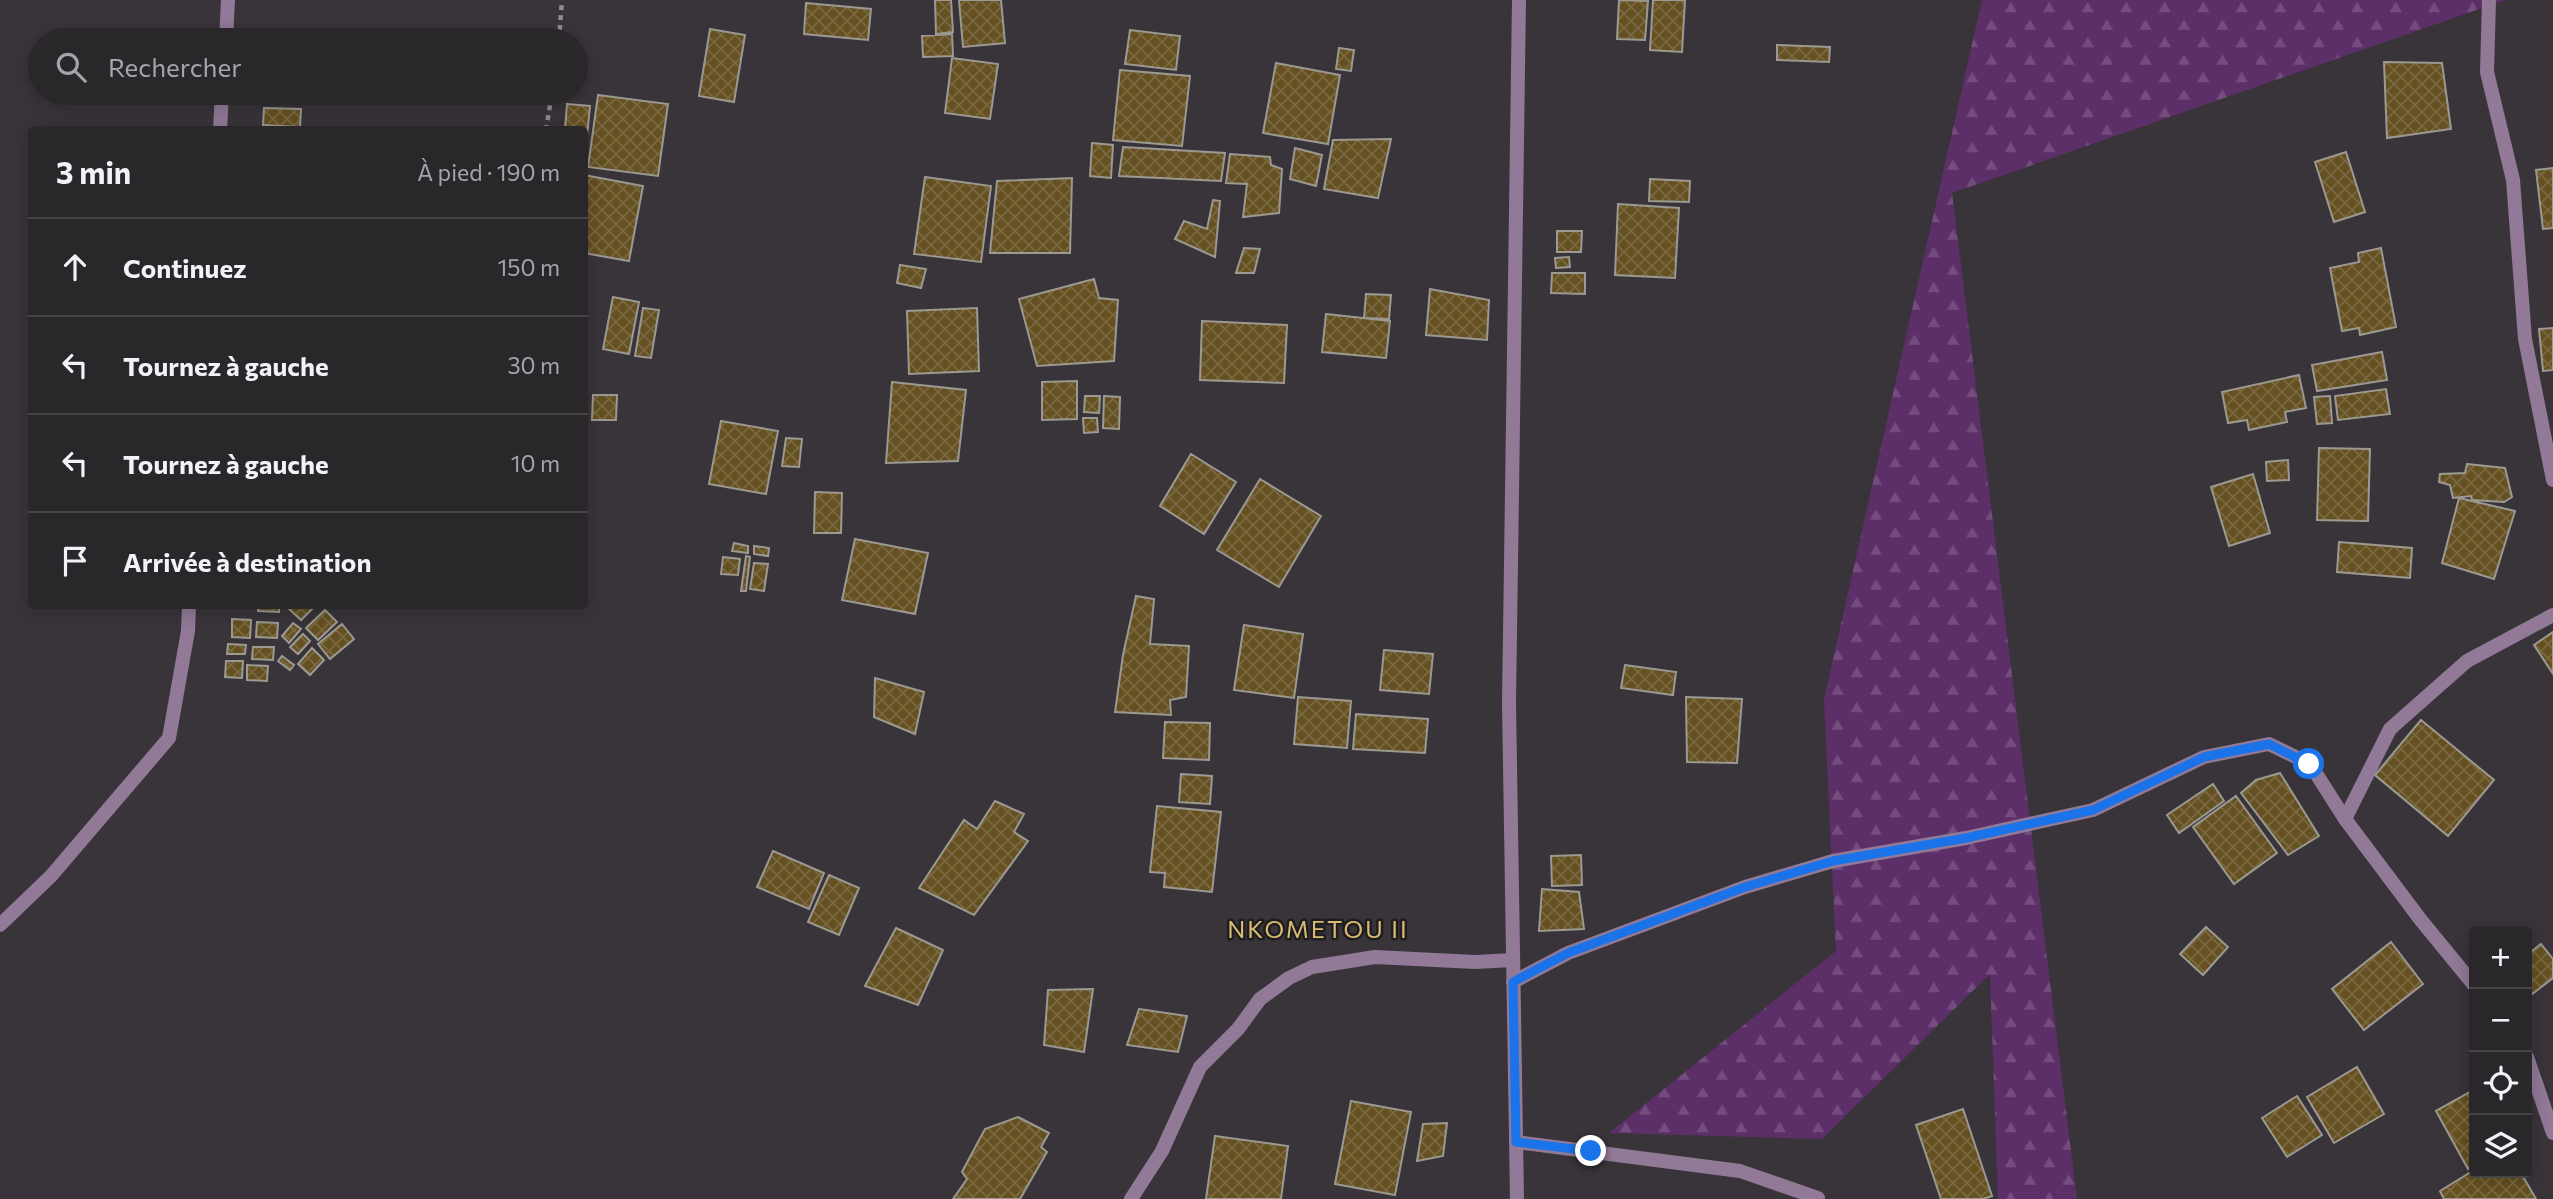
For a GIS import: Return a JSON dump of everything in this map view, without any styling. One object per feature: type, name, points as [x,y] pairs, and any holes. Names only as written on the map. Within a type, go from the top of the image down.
[{"type":"street","points":[[227,28],[228,0]]},
{"type":"street","points":[[1517,1199],[1509,704],[1519,0]]},
{"type":"street","points":[[2489,0],[2487,72],[2513,180],[2525,340],[2553,480]]},
{"type":"street","points":[[220,126],[221,105]]},
{"type":"street","points":[[0,925],[51,876],[169,738],[188,631],[189,609]]},
{"type":"street","points":[[2345,819],[2390,729],[2468,661],[2553,615]]},
{"type":"street","points":[[1513,982],[1568,953],[1745,887],[1833,861],[1966,838],[2093,810],[2204,757],[2269,744],[2309,764],[2345,819],[2469,979]]},
{"type":"street","points":[[1131,1199],[1161,1151],[1200,1067],[1238,1029],[1260,999],[1289,978],[1312,967],[1375,957],[1475,962],[1513,960]]},
{"type":"street","points":[[2532,1072],[2553,1133]]},
{"type":"street","points":[[1516,1142],[1740,1171],[1818,1198]]},
{"type":"path","points":[[560,28],[562,0]]},
{"type":"path","points":[[547,126],[550,105]]},
{"type":"green space","points":[[1982,0],[2505,0],[1952,193],[2077,1199],[1998,1199],[1990,974],[1822,1139],[1609,1133],[1836,951],[1824,699]]},
{"type":"building","points":[[935,0],[951,0],[953,32],[936,34]]},
{"type":"building","points":[[959,0],[1001,0],[1005,43],[963,47]]},
{"type":"building","points":[[1619,0],[1648,1],[1645,40],[1617,39]]},
{"type":"building","points":[[1653,0],[1685,0],[1682,52],[1650,50]]},
{"type":"building","points":[[806,3],[871,9],[868,40],[804,34]]},
{"type":"building","points":[[710,29],[745,35],[734,102],[699,96]]},
{"type":"building","points":[[1130,30],[1180,36],[1176,70],[1125,64]]},
{"type":"building","points":[[952,34],[953,56],[923,57],[922,36]]},
{"type":"building","points":[[1777,45],[1830,47],[1829,62],[1777,60]]},
{"type":"building","points":[[1339,48],[1354,50],[1351,71],[1336,69]]},
{"type":"building","points":[[952,58],[998,64],[990,119],[945,113]]},
{"type":"building","points":[[2384,62],[2442,63],[2451,129],[2387,138]]},
{"type":"building","points":[[1276,63],[1340,75],[1328,144],[1263,133]]},
{"type":"building","points":[[1120,70],[1190,76],[1182,146],[1113,140]]},
{"type":"building","points":[[598,95],[668,104],[658,176],[588,167]]},
{"type":"building","points":[[567,105],[590,106],[588,126],[565,126]]},
{"type":"building","points":[[264,108],[301,109],[300,126],[263,125]]},
{"type":"building","points":[[1391,139],[1378,198],[1324,189],[1333,140]]},
{"type":"building","points":[[1092,143],[1113,145],[1111,178],[1090,176]]},
{"type":"building","points":[[1123,147],[1225,153],[1221,181],[1119,176]]},
{"type":"building","points":[[1295,148],[1322,155],[1316,186],[1290,179]]},
{"type":"building","points":[[2346,152],[2365,212],[2334,222],[2315,162]]},
{"type":"building","points":[[1230,154],[1270,157],[1271,165],[1282,169],[1279,213],[1243,217],[1247,184],[1226,183]]},
{"type":"building","points":[[2553,168],[2553,228],[2543,229],[2536,170]]},
{"type":"building","points":[[588,176],[643,186],[629,261],[588,254]]},
{"type":"building","points":[[925,177],[991,186],[981,262],[914,254]]},
{"type":"building","points":[[1072,178],[1070,253],[990,253],[997,181]]},
{"type":"building","points":[[1650,179],[1690,181],[1689,202],[1649,201]]},
{"type":"building","points":[[1213,200],[1220,201],[1215,257],[1175,239],[1184,221],[1207,229]]},
{"type":"building","points":[[1618,204],[1679,208],[1675,278],[1615,275]]},
{"type":"building","points":[[1557,231],[1582,231],[1581,252],[1557,252]]},
{"type":"building","points":[[1244,248],[1260,249],[1254,273],[1236,273]]},
{"type":"building","points":[[2381,248],[2396,327],[2360,335],[2359,328],[2342,331],[2330,268],[2359,262],[2358,253]]},
{"type":"building","points":[[1569,257],[1570,267],[1556,268],[1555,258]]},
{"type":"building","points":[[900,265],[926,269],[921,288],[897,283]]},
{"type":"building","points":[[1552,273],[1585,273],[1585,294],[1551,293]]},
{"type":"building","points":[[1094,279],[1099,298],[1118,300],[1114,361],[1037,366],[1019,299]]},
{"type":"building","points":[[1430,289],[1489,300],[1487,340],[1426,335]]},
{"type":"building","points":[[1366,294],[1391,295],[1389,319],[1364,318]]},
{"type":"building","points":[[613,297],[639,302],[629,354],[603,349]]},
{"type":"building","points":[[643,308],[659,310],[651,358],[635,356]]},
{"type":"building","points":[[977,308],[979,371],[909,374],[907,311]]},
{"type":"building","points":[[1326,314],[1390,321],[1386,358],[1322,352]]},
{"type":"building","points":[[1202,321],[1287,325],[1284,383],[1200,380]]},
{"type":"building","points":[[2553,328],[2553,370],[2543,371],[2539,329]]},
{"type":"building","points":[[2382,352],[2387,380],[2317,391],[2312,365]]},
{"type":"building","points":[[2299,375],[2306,408],[2285,412],[2287,422],[2249,430],[2247,420],[2228,423],[2222,392]]},
{"type":"building","points":[[1077,381],[1077,419],[1042,420],[1042,382]]},
{"type":"building","points":[[892,382],[966,390],[958,461],[886,463]]},
{"type":"building","points":[[2386,389],[2390,414],[2338,420],[2335,396]]},
{"type":"building","points":[[593,395],[617,395],[616,420],[592,420]]},
{"type":"building","points":[[1085,396],[1100,396],[1099,413],[1084,412]]},
{"type":"building","points":[[1104,396],[1120,397],[1119,429],[1103,428]]},
{"type":"building","points":[[2330,396],[2332,423],[2317,424],[2314,397]]},
{"type":"building","points":[[1083,418],[1097,418],[1098,432],[1084,433]]},
{"type":"building","points":[[721,421],[778,431],[766,494],[709,484]]},
{"type":"building","points":[[786,438],[802,439],[799,467],[782,466]]},
{"type":"building","points":[[2319,448],[2370,449],[2368,521],[2317,520]]},
{"type":"building","points":[[1191,454],[1236,482],[1204,534],[1160,506]]},
{"type":"building","points":[[2288,460],[2289,480],[2267,481],[2266,462]]},
{"type":"building","points":[[2467,464],[2505,468],[2512,497],[2504,502],[2472,500],[2471,496],[2453,498],[2450,485],[2439,482],[2440,474],[2465,473]]},
{"type":"building","points":[[2253,474],[2270,533],[2229,546],[2211,487]]},
{"type":"building","points":[[1260,479],[1321,516],[1279,587],[1217,550]]},
{"type":"building","points":[[815,492],[842,493],[841,533],[814,533]]},
{"type":"building","points":[[2459,498],[2515,511],[2494,579],[2442,563]]},
{"type":"building","points":[[855,539],[928,553],[915,614],[842,600]]},
{"type":"building","points":[[2339,542],[2412,548],[2410,578],[2337,572]]},
{"type":"building","points":[[734,543],[748,546],[748,553],[732,551]]},
{"type":"building","points":[[754,546],[769,548],[768,556],[754,554]]},
{"type":"building","points":[[746,556],[750,557],[746,591],[741,591]]},
{"type":"building","points":[[723,557],[740,559],[738,575],[721,574]]},
{"type":"building","points":[[754,563],[768,564],[764,591],[750,589]]},
{"type":"building","points":[[1136,596],[1154,599],[1150,644],[1189,646],[1186,697],[1170,700],[1171,715],[1115,712],[1123,655]]},
{"type":"building","points":[[258,609],[279,609],[279,612]]},
{"type":"building","points":[[289,609],[312,609],[301,620]]},
{"type":"building","points":[[325,610],[337,622],[318,640],[306,628]]},
{"type":"building","points":[[232,619],[251,620],[250,638],[232,637]]},
{"type":"building","points":[[257,622],[278,623],[277,638],[256,637]]},
{"type":"building","points":[[293,623],[301,629],[289,643],[282,636]]},
{"type":"building","points":[[342,624],[354,639],[330,659],[318,644]]},
{"type":"building","points":[[1244,625],[1303,634],[1294,698],[1234,690]]},
{"type":"building","points":[[2553,632],[2553,674],[2534,645]]},
{"type":"building","points":[[303,634],[310,641],[298,654],[290,647]]},
{"type":"building","points":[[228,644],[246,645],[245,654],[227,654]]},
{"type":"building","points":[[253,647],[274,647],[273,660],[252,659]]},
{"type":"building","points":[[312,648],[324,660],[310,675],[298,664]]},
{"type":"building","points":[[1384,650],[1433,654],[1429,694],[1380,690]]},
{"type":"building","points":[[282,656],[294,665],[290,670],[278,661]]},
{"type":"building","points":[[226,661],[243,661],[242,678],[225,677]]},
{"type":"building","points":[[247,665],[268,666],[267,681],[247,680]]},
{"type":"building","points":[[1625,665],[1676,672],[1673,695],[1621,688]]},
{"type":"building","points":[[875,678],[924,692],[915,734],[874,717]]},
{"type":"building","points":[[1298,697],[1351,701],[1347,748],[1294,744]]},
{"type":"building","points":[[1686,697],[1742,699],[1737,763],[1687,762]]},
{"type":"building","points":[[1356,714],[1428,719],[1425,753],[1353,749]]},
{"type":"building","points":[[2421,720],[2494,780],[2448,836],[2375,775]]},
{"type":"building","points":[[1165,722],[1210,723],[1209,760],[1163,758]]},
{"type":"building","points":[[2280,773],[2319,836],[2288,855],[2241,793],[2256,780]]},
{"type":"building","points":[[1181,774],[1212,776],[1210,804],[1179,802]]},
{"type":"building","points":[[2213,784],[2224,801],[2179,833],[2167,815]]},
{"type":"building","points":[[2236,796],[2277,853],[2234,884],[2193,827]]},
{"type":"building","points":[[995,801],[1024,814],[1014,832],[1028,841],[974,915],[919,888],[964,820],[977,829]]},
{"type":"building","points":[[1157,806],[1221,812],[1212,892],[1164,887],[1165,873],[1150,872]]},
{"type":"building","points":[[773,851],[824,873],[809,909],[757,887]]},
{"type":"building","points":[[1581,855],[1582,885],[1552,886],[1551,856]]},
{"type":"building","points":[[829,875],[859,888],[839,935],[808,922]]},
{"type":"building","points":[[1542,889],[1579,892],[1584,929],[1539,931]]},
{"type":"building","points":[[2206,927],[2228,947],[2203,975],[2180,954]]},
{"type":"building","points":[[896,928],[943,950],[918,1005],[865,986]]},
{"type":"building","points":[[2391,942],[2423,984],[2364,1030],[2332,989]]},
{"type":"building","points":[[2541,944],[2553,959],[2553,978],[2532,994],[2532,989],[2532,951]]},
{"type":"building","points":[[1093,989],[1084,1052],[1044,1045],[1048,990]]},
{"type":"building","points":[[1139,1009],[1187,1016],[1178,1052],[1127,1045]]},
{"type":"building","points":[[2357,1067],[2384,1114],[2334,1143],[2307,1097]]},
{"type":"building","points":[[2469,1093],[2468,1169],[2436,1111]]},
{"type":"building","points":[[2297,1096],[2322,1135],[2287,1157],[2262,1118]]},
{"type":"building","points":[[1351,1101],[1411,1112],[1395,1195],[1335,1184]]},
{"type":"building","points":[[1963,1109],[1992,1196],[1983,1199],[1941,1199],[1916,1125]]},
{"type":"building","points":[[1018,1117],[1049,1133],[1041,1147],[1047,1152],[1020,1199],[953,1199],[967,1179],[962,1172],[985,1129]]},
{"type":"building","points":[[1447,1123],[1443,1156],[1417,1161],[1423,1124]]},
{"type":"building","points":[[1215,1136],[1288,1146],[1281,1199],[1206,1199]]},
{"type":"building","points":[[2469,1173],[2469,1178],[2524,1178],[2536,1199],[2444,1199],[2440,1191]]},
{"type":"district","name":"NKOMETOU II","points":[[1318,928]]},
{"type":"route","points":[[1591,1151],[1516,1142],[1513,982],[1568,953],[1745,887],[1833,861],[1966,838],[2093,810],[2204,757],[2269,744],[2309,764]]}]
